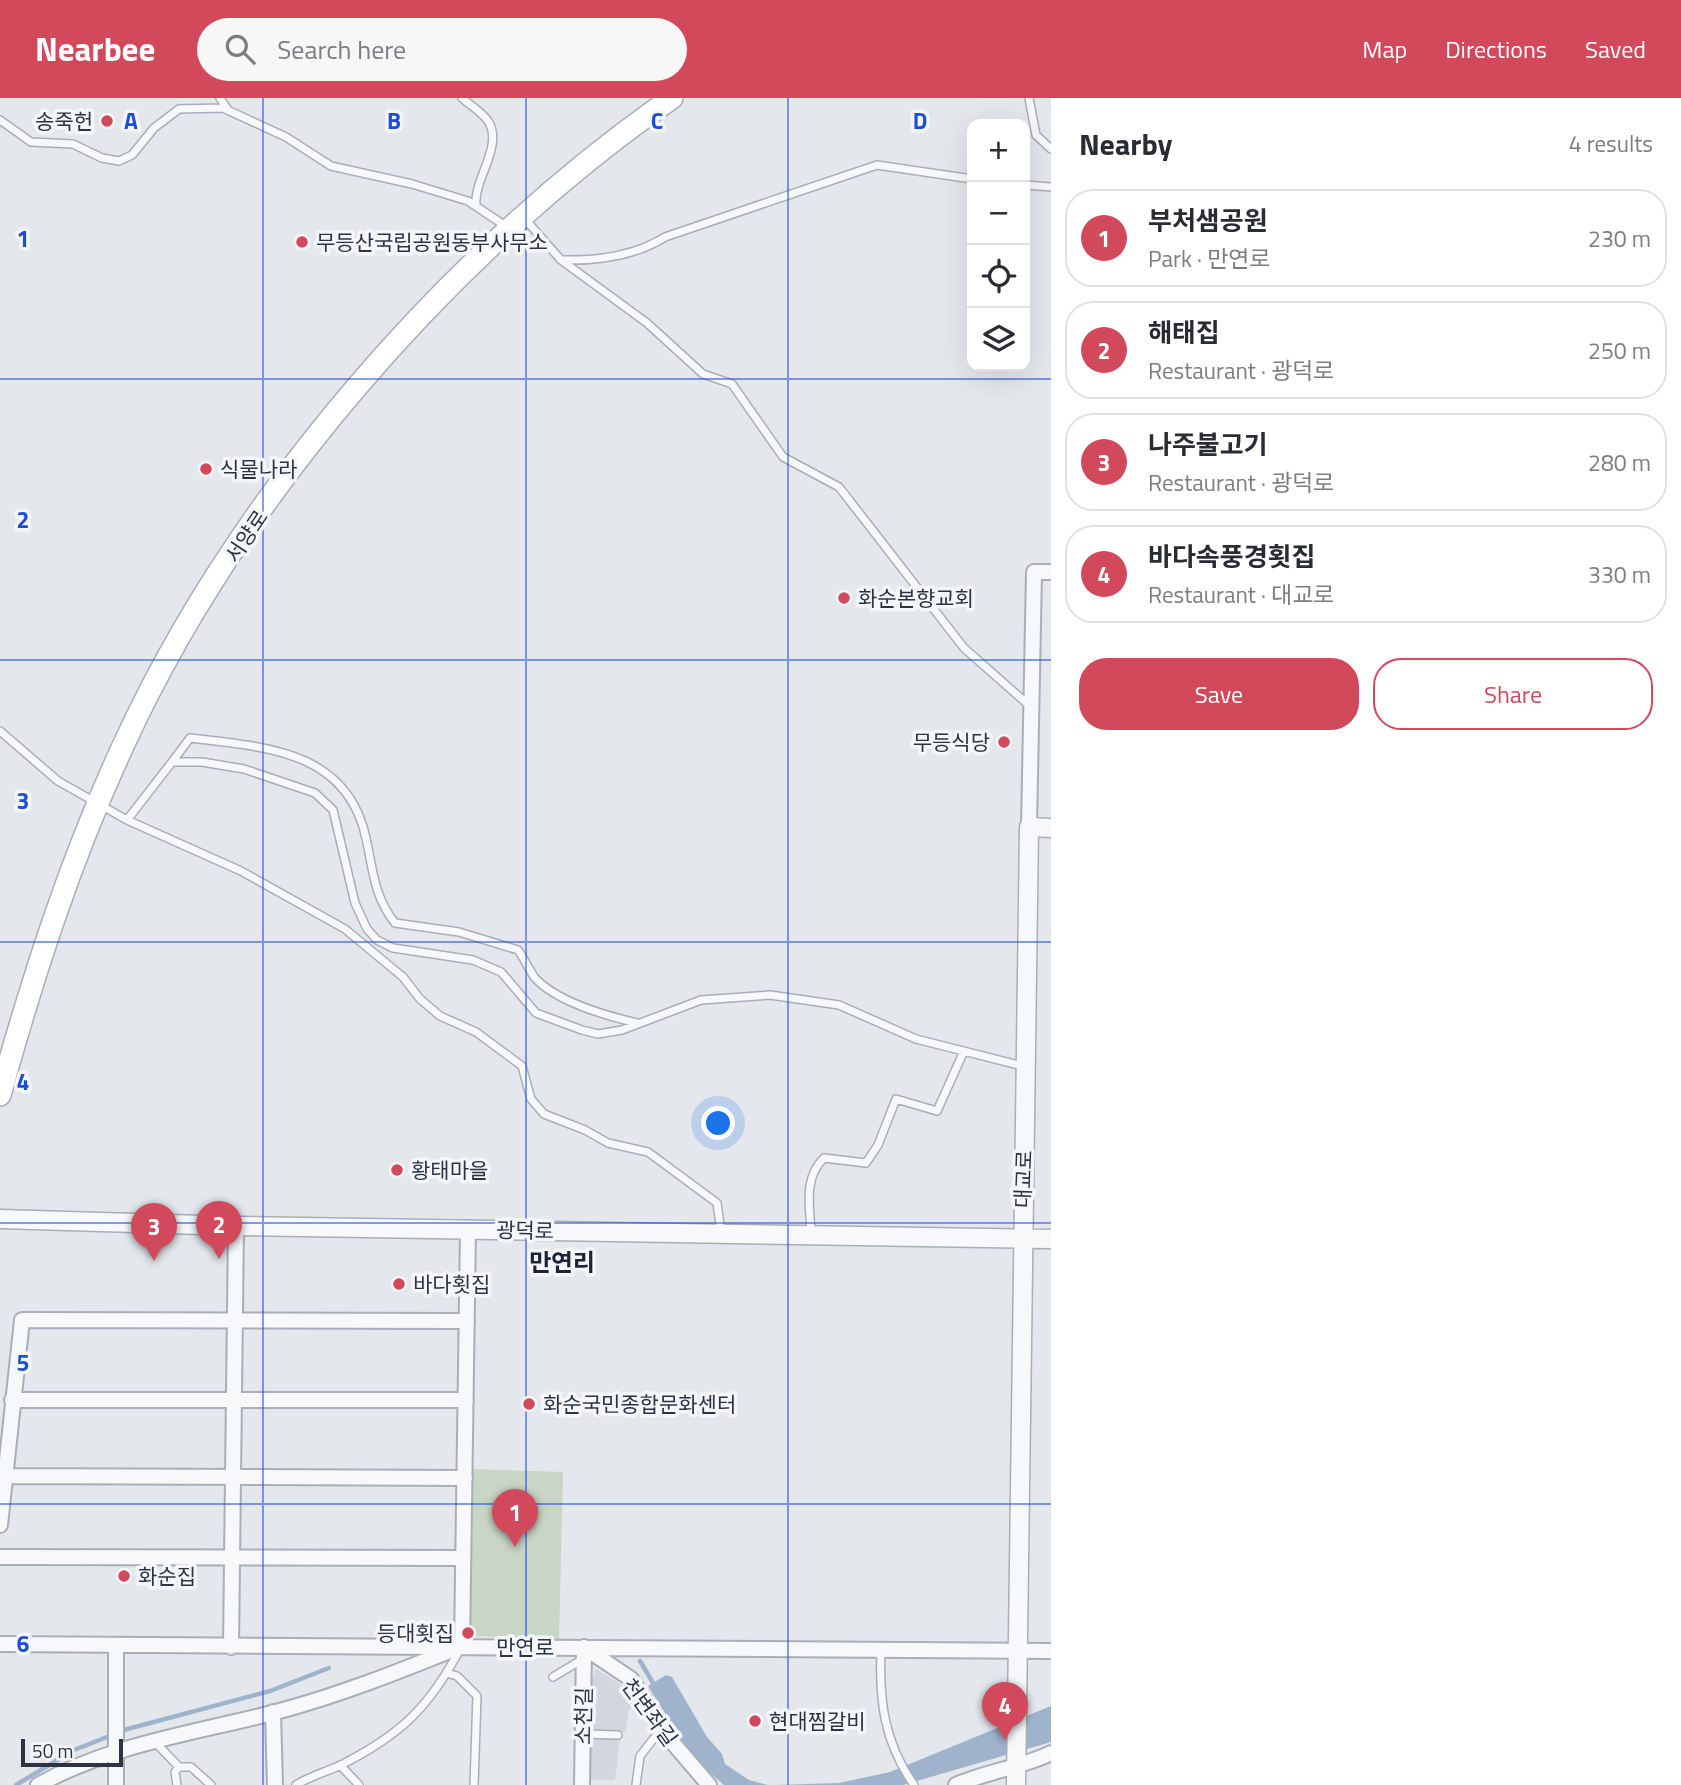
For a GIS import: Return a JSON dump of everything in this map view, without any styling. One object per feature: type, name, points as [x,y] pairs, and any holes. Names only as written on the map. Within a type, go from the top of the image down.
[{"type":"main road","name":"서양로","points":[[0,1095],[42,953],[74,859],[98,803],[166,661],[247,531],[351,394],[409,327],[544,197],[672,98]]},
{"type":"street","name":"대교로","points":[[1016,1770],[1021,1238],[1034,572],[1051,572]]},
{"type":"street","points":[[1029,827],[1051,828]]},
{"type":"street","name":"광덕로","points":[[0,1219],[236,1226],[1051,1239]]},
{"type":"street","points":[[231,1647],[236,1226]]},
{"type":"street","points":[[38,1785],[116,1748],[273,1712],[357,1688],[462,1646],[468,1229]]},
{"type":"street","points":[[0,1525],[22,1320],[467,1321]]},
{"type":"street","points":[[12,1400],[466,1400]]},
{"type":"street","points":[[4,1476],[465,1478]]},
{"type":"street","points":[[0,1557],[463,1558]]},
{"type":"street","name":"만연로","points":[[0,1644],[116,1647],[462,1646],[584,1653],[881,1649],[1051,1651]]},
{"type":"street","points":[[116,1647],[116,1785]]},
{"type":"street","name":"천변좌길","points":[[584,1653],[631,1679],[662,1728],[709,1785]]},
{"type":"street","name":"소천길","points":[[582,1785],[584,1653]]},
{"type":"street","points":[[273,1712],[275,1785]]},
{"type":"street","points":[[956,1785],[994,1770],[1016,1770],[1051,1754]]},
{"type":"lane","points":[[220,98],[228,110]]},
{"type":"lane","points":[[462,98],[490,127],[490,152],[476,187],[476,204]]},
{"type":"lane","points":[[1029,98],[1036,135],[1051,149]]},
{"type":"lane","points":[[0,120],[31,142],[73,144],[102,158],[119,161],[131,155],[154,128],[179,109],[210,106],[228,110],[286,137],[343,171],[412,184],[476,204],[517,223],[561,260],[648,323],[704,373],[732,384],[783,457],[839,487],[964,648],[1031,708]]},
{"type":"lane","points":[[561,260],[581,260],[644,250],[665,237],[877,165],[967,179]]},
{"type":"lane","points":[[1030,185],[1051,187]]},
{"type":"lane","points":[[0,732],[58,781],[127,820],[241,871],[345,929],[403,977],[420,999],[440,1016],[476,1032],[522,1066],[534,1105],[544,1114],[585,1130],[608,1143],[648,1152],[717,1203],[721,1232]]},
{"type":"lane","points":[[127,820],[190,738],[276,750],[302,759],[335,778],[361,816],[374,886],[385,910],[395,923],[459,932],[518,950],[535,978],[552,990],[606,1015],[639,1024]]},
{"type":"lane","points":[[172,762],[202,762],[244,769],[315,793],[334,810],[355,903],[367,929],[377,940],[393,948],[473,960],[501,972],[536,1013],[582,1030],[598,1034],[639,1024],[701,1000],[770,995],[839,1005],[895,1031],[1026,1067]]},
{"type":"lane","points":[[811,1234],[811,1173],[818,1164],[824,1158],[866,1163],[878,1145],[896,1099],[937,1111],[954,1068],[964,1051]]},
{"type":"lane","points":[[296,1785],[340,1765],[402,1728],[447,1673],[462,1646]]},
{"type":"lane","points":[[881,1649],[880,1694],[883,1715],[899,1764],[914,1785]]},
{"type":"lane","points":[[553,1676],[584,1653]]},
{"type":"lane","points":[[447,1673],[457,1676],[472,1689],[479,1704],[474,1785]]},
{"type":"lane","points":[[636,1785],[640,1756],[662,1728]]},
{"type":"lane","points":[[582,1734],[618,1735]]},
{"type":"lane","points":[[153,1740],[179,1767],[191,1768],[211,1785]]},
{"type":"lane","points":[[340,1765],[359,1785]]},
{"type":"lane","points":[[177,1785],[175,1772],[179,1767]]},
{"type":"shaded area","points":[[596,1669],[628,1689],[636,1704],[629,1710],[626,1731],[621,1732],[615,1780],[589,1780],[590,1685]]},
{"type":"green space","points":[[471,1469],[563,1472],[559,1639],[477,1636],[466,1623]]},
{"type":"water","points":[[666,1675],[672,1677],[707,1737],[722,1754],[725,1764],[749,1780],[768,1785],[724,1785],[699,1763],[648,1686]]},
{"type":"water","points":[[1051,1706],[1051,1742],[903,1785],[776,1785],[839,1783],[890,1772]]},
{"type":"waterway","points":[[640,1661],[656,1688]]},
{"type":"waterway","points":[[120,1731],[270,1691],[329,1668]]},
{"type":"waterway","points":[[16,1785],[74,1750],[112,1735]]},
{"type":"place","name":"송죽헌","points":[[107,121]]},
{"type":"place","name":"무등산국립공원동부사무소","points":[[302,242]]},
{"type":"place","name":"식물나라","points":[[206,469]]},
{"type":"place","name":"화순본향교회","points":[[844,598]]},
{"type":"place","name":"무등식당","points":[[1004,742]]},
{"type":"place","name":"황태마을","points":[[397,1170]]},
{"type":"place","name":"해태집","points":[[219,1259]]},
{"type":"place","name":"나주불고기","points":[[154,1261]]},
{"type":"place","name":"바다횟집","points":[[399,1284]]},
{"type":"place","name":"화순국민종합문화센터","points":[[529,1404]]},
{"type":"place","name":"부처샘공원","points":[[515,1547]]},
{"type":"place","name":"화순집","points":[[124,1576]]},
{"type":"place","name":"등대횟집","points":[[468,1633]]},
{"type":"place","name":"현대찜갈비","points":[[755,1721]]},
{"type":"place","name":"바다속풍경횟집","points":[[1005,1740]]},
{"type":"district","name":"만연리","points":[[562,1262]]}]
